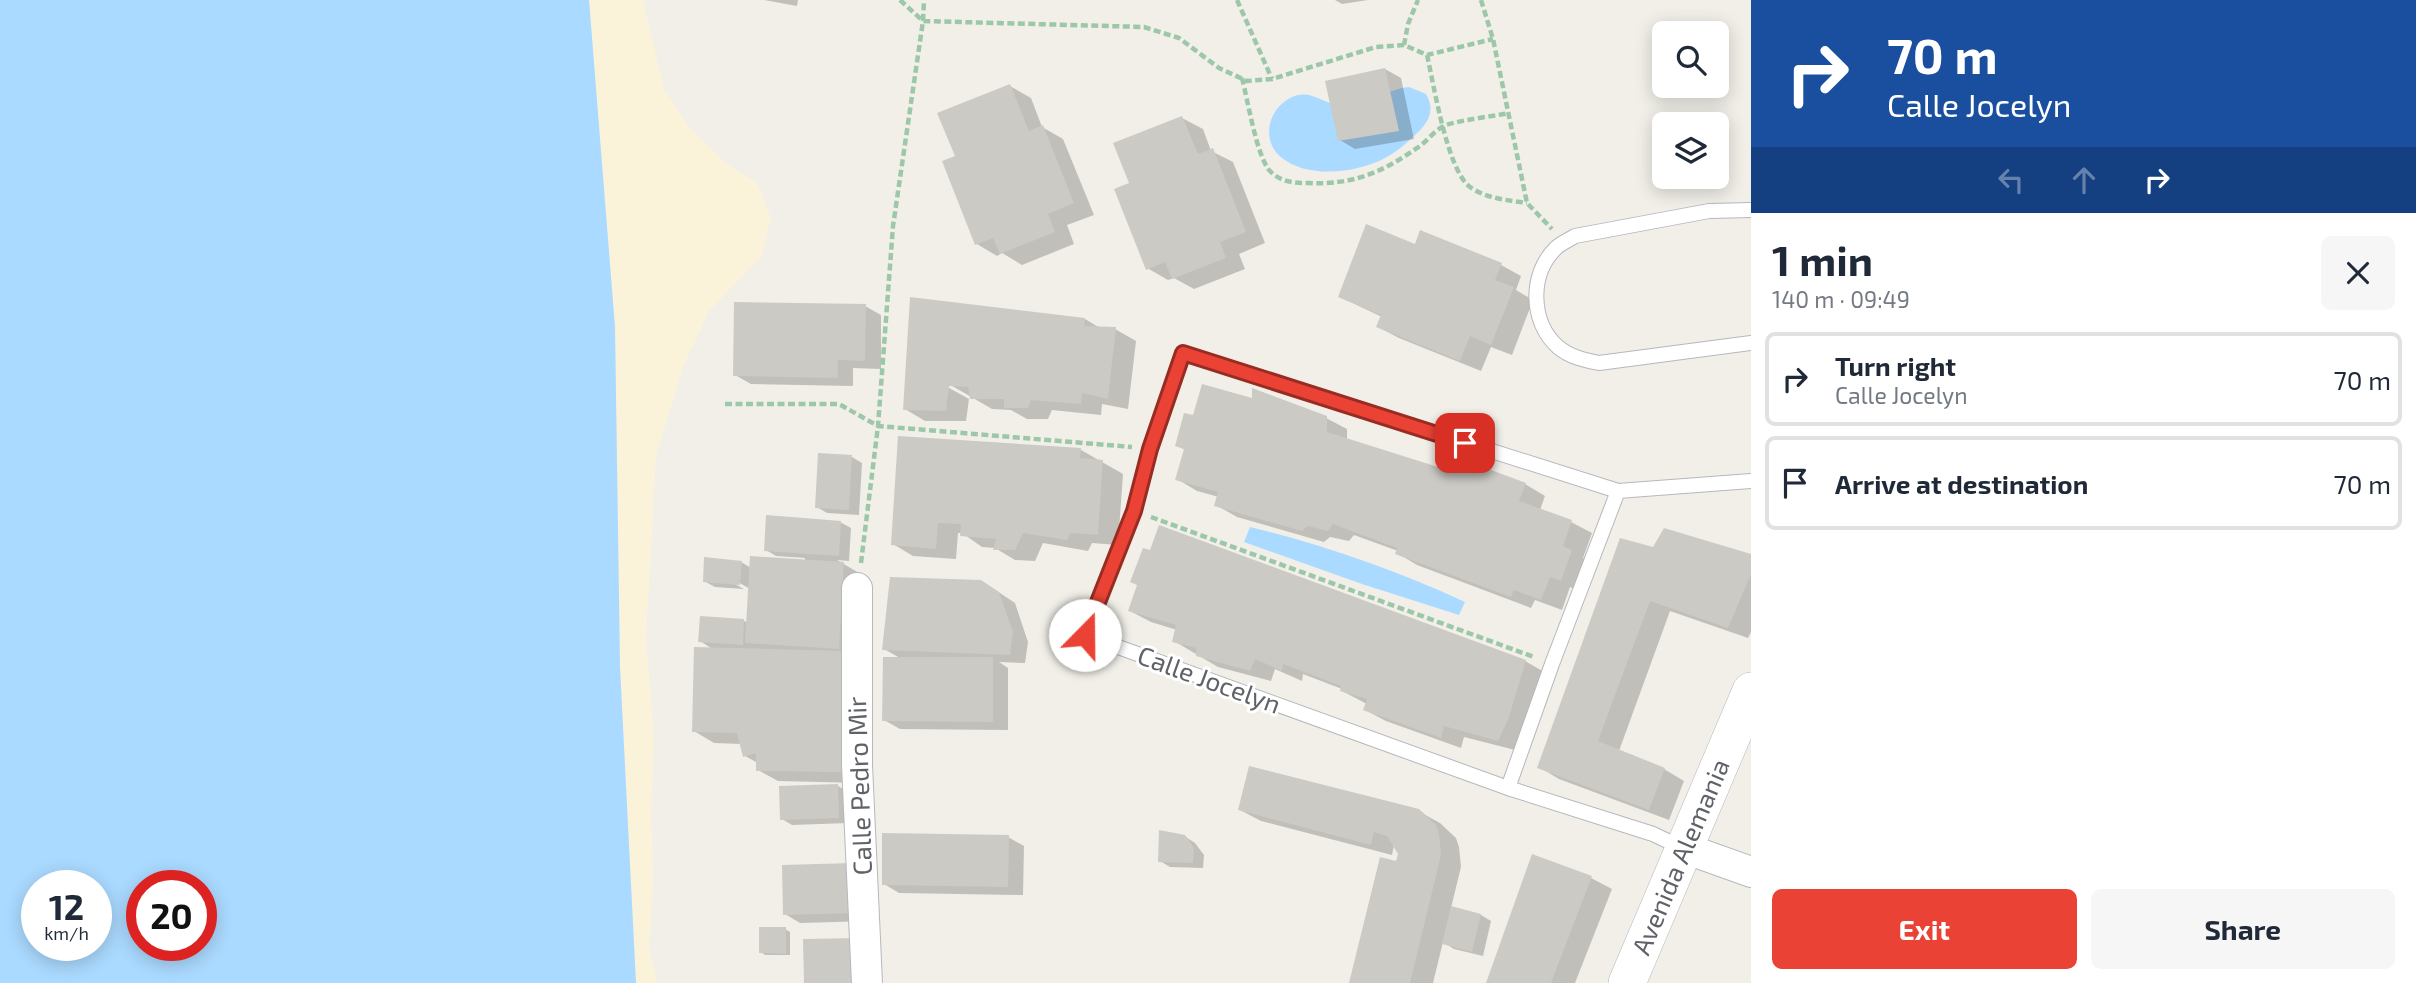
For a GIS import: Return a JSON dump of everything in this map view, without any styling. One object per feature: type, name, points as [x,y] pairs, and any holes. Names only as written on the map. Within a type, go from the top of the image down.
[{"type":"street","name":"Calle Pedro Mir","points":[[858,588],[857,765],[867,983]]},
{"type":"street","name":"Avenida Alemania","points":[[1627,983],[1751,691]]},
{"type":"street","points":[[1684,848],[1751,872]]},
{"type":"lane","points":[[1751,210],[1709,211],[1574,236],[1556,248],[1543,265],[1536,287],[1537,309],[1544,330],[1558,347],[1577,358],[1599,363],[1751,343]]},
{"type":"lane","name":"Calle Jocelyn","points":[[1508,788],[1085,635],[1134,511],[1150,449],[1183,353],[1619,491],[1751,481]]},
{"type":"lane","points":[[1619,491],[1552,664],[1508,788],[1653,834],[1684,848]]},
{"type":"path","points":[[900,0],[923,21],[1144,27],[1179,38],[1219,68],[1247,80],[1272,79],[1376,47],[1404,45],[1427,55],[1493,39]]},
{"type":"path","points":[[858,588],[878,426],[892,226],[924,0]]},
{"type":"path","points":[[1237,0],[1272,79]]},
{"type":"path","points":[[1404,45],[1408,24],[1418,0]]},
{"type":"path","points":[[1480,0],[1493,39],[1527,203],[1565,242]]},
{"type":"path","points":[[1427,55],[1453,159],[1468,185],[1492,197],[1527,203]]},
{"type":"path","points":[[1242,78],[1260,152],[1268,168],[1278,178],[1292,183],[1323,184],[1356,180],[1376,174],[1419,147],[1444,126],[1509,113]]},
{"type":"path","points":[[725,404],[839,404],[878,426],[1150,449]]},
{"type":"path","points":[[1134,511],[1552,664]]},
{"type":"sand","points":[[589,0],[643,0],[664,89],[688,126],[727,164],[757,183],[771,218],[761,257],[709,311],[683,367],[656,456],[646,636],[654,740],[651,813],[653,879],[649,946],[657,983],[636,983],[620,667],[615,327]]},
{"type":"water","points":[[0,0],[589,0],[615,327],[620,667],[636,983],[0,983]]},
{"type":"water","points":[[1409,87],[1426,94],[1430,106],[1429,116],[1424,126],[1404,145],[1374,163],[1333,172],[1306,169],[1282,158],[1271,143],[1269,134],[1272,117],[1284,102],[1292,97],[1304,94],[1338,105],[1348,105],[1366,102]]},
{"type":"water","points":[[1250,527],[1359,559],[1465,602],[1459,615],[1362,584],[1244,542]]},
{"type":"building","points":[[1385,68],[1399,131],[1338,141],[1325,81]]},
{"type":"building","points":[[1010,84],[1029,131],[1043,125],[1074,203],[1048,214],[1055,232],[1000,254],[993,238],[975,245],[942,161],[955,156],[937,113]]},
{"type":"building","points":[[1182,116],[1198,154],[1213,148],[1246,232],[1220,242],[1226,258],[1172,279],[1165,262],[1146,270],[1114,189],[1129,183],[1113,143]]},
{"type":"building","points":[[1366,224],[1415,244],[1420,230],[1502,263],[1495,280],[1514,287],[1491,345],[1470,336],[1460,361],[1376,327],[1381,315],[1338,297]]},
{"type":"building","points":[[910,297],[1085,318],[1084,326],[1116,327],[1108,399],[1082,393],[1081,404],[1031,400],[1028,408],[1004,408],[1004,399],[970,399],[968,387],[949,386],[946,411],[903,410]]},
{"type":"building","points":[[734,302],[866,304],[865,361],[838,360],[838,378],[733,376]]},
{"type":"building","points":[[1202,384],[1252,398],[1252,388],[1327,416],[1327,432],[1438,467],[1451,455],[1526,483],[1519,501],[1572,520],[1563,546],[1572,550],[1561,581],[1550,577],[1541,600],[1514,590],[1511,597],[1395,554],[1397,548],[1333,524],[1328,531],[1308,526],[1302,531],[1214,506],[1218,492],[1175,480],[1184,449],[1175,446],[1184,413],[1193,415]]},
{"type":"building","points":[[898,436],[1081,448],[1080,458],[1103,460],[1098,535],[1071,533],[1067,540],[1023,533],[1015,550],[993,550],[996,539],[960,536],[961,524],[938,523],[936,549],[891,545]]},
{"type":"building","points":[[818,453],[852,455],[849,510],[815,508]]},
{"type":"building","points":[[766,515],[841,521],[839,556],[764,551]]},
{"type":"building","points":[[1159,525],[1526,660],[1509,717],[1498,741],[1444,726],[1441,738],[1363,710],[1367,699],[1340,691],[1341,686],[1283,664],[1282,671],[1255,659],[1250,671],[1196,656],[1196,648],[1172,642],[1176,625],[1128,611],[1137,585],[1130,582],[1143,548],[1150,550]]},
{"type":"building","points":[[1664,528],[1751,554],[1751,574],[1728,628],[1650,601],[1598,741],[1665,768],[1649,810],[1537,768],[1620,538],[1653,547]]},
{"type":"building","points":[[750,556],[844,562],[839,649],[745,643]]},
{"type":"building","points":[[704,557],[742,561],[740,585],[703,582]]},
{"type":"building","points":[[890,577],[981,580],[999,592],[1013,632],[1010,655],[882,650]]},
{"type":"building","points":[[700,616],[744,619],[743,645],[698,642]]},
{"type":"building","points":[[694,647],[844,651],[842,772],[756,771],[756,753],[743,757],[737,733],[692,732]]},
{"type":"building","points":[[883,657],[993,657],[993,722],[882,721]]},
{"type":"building","points":[[1249,766],[1419,809],[1436,825],[1441,855],[1410,983],[1349,983],[1380,857],[1396,861],[1398,854],[1387,836],[1374,832],[1371,845],[1238,810]]},
{"type":"building","points":[[838,784],[839,818],[780,820],[779,786]]},
{"type":"building","points":[[1159,830],[1185,835],[1194,848],[1193,863],[1158,862]]},
{"type":"building","points":[[882,833],[1009,835],[1008,887],[882,885]]},
{"type":"building","points":[[1532,854],[1592,876],[1551,983],[1486,983]]},
{"type":"building","points":[[853,863],[855,913],[783,915],[782,865]]},
{"type":"building","points":[[1451,906],[1481,914],[1472,952],[1442,944]]},
{"type":"building","points":[[759,927],[786,927],[786,954],[759,953]]},
{"type":"building","points":[[861,938],[861,983],[804,983],[803,939]]},
{"type":"route","points":[[1085,635],[1134,511],[1150,449],[1183,353],[1465,443]]}]
